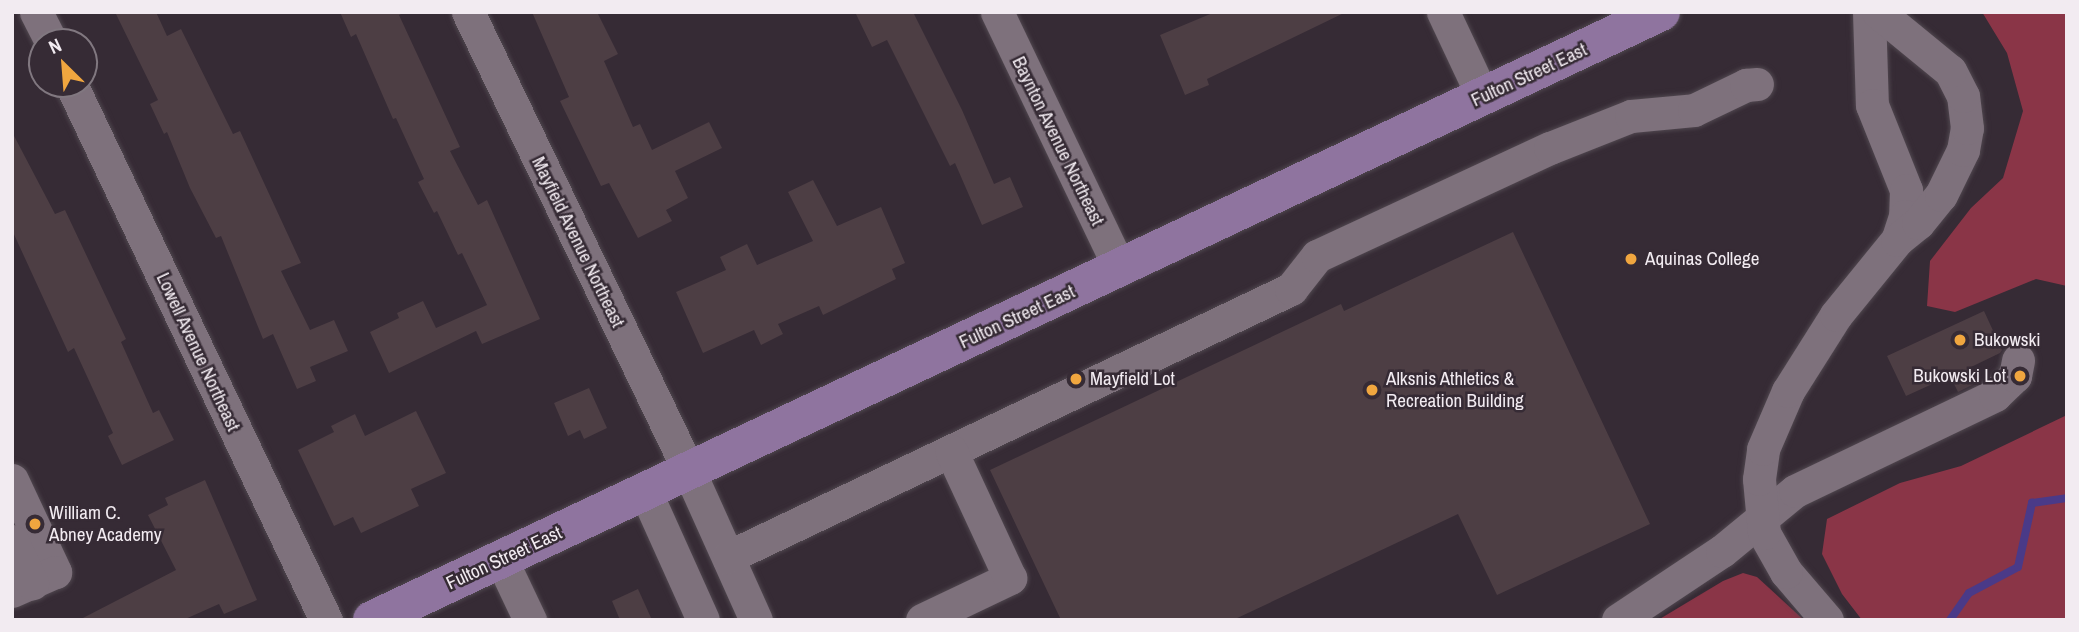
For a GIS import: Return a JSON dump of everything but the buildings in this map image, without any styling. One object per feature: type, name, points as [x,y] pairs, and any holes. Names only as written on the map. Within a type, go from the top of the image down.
[{"type":"main road","name":"Fulton Street East","points":[[397,614],[502,559],[1661,12]]},
{"type":"street","points":[[36,12],[44,28]]},
{"type":"street","name":"Mayfield Avenue Northeast","points":[[468,12],[689,471],[757,620]]},
{"type":"street","name":"Baynton Avenue Northeast","points":[[997,12],[1120,269]]},
{"type":"street","points":[[1443,12],[1483,97]]},
{"type":"street","points":[[1869,12],[1872,105],[1906,190],[1905,216],[1897,240]]},
{"type":"street","points":[[1827,620],[1781,564],[1760,521],[1763,449],[1788,391],[1836,315],[1897,240],[1918,223],[1941,195],[1963,150],[1967,115],[1959,85],[1950,71],[1878,12]]},
{"type":"street","points":[[728,557],[1291,289],[1317,256],[1550,148],[1631,116],[1694,110],[1746,85],[1757,83]]},
{"type":"street","name":"Lowell Avenue Northeast","points":[[78,98],[326,620]]},
{"type":"street","points":[[1618,620],[1714,557],[1803,486],[1995,395],[2015,376],[2018,360]]},
{"type":"street","points":[[922,620],[1010,578],[951,451]]},
{"type":"street","points":[[12,480],[55,572],[22,587],[12,541]]},
{"type":"street","points":[[645,491],[703,620]]},
{"type":"street","points":[[502,559],[530,620]]},
{"type":"shaded area","points":[[1982,12],[2067,12],[2067,286],[2036,279],[1955,312],[1927,306],[1930,261],[1971,208],[2003,178],[2023,111],[2007,53]]},
{"type":"shaded area","points":[[2067,415],[2067,620],[1862,620],[1842,594],[1822,554],[1827,519],[1900,483],[1961,466]]},
{"type":"shaded area","points":[[1743,573],[1757,577],[1804,620],[1658,620],[1723,581]]},
{"type":"waterway","points":[[1950,620],[1969,593],[2018,567],[2032,503],[2067,498]]},
{"type":"place","name":"Aquinas College","points":[[1631,259]]},
{"type":"place","name":"Bukowski","points":[[1960,340]]},
{"type":"place","name":"Bukowski Lot","points":[[2020,376]]},
{"type":"place","name":"Mayfield Lot","points":[[1076,379]]},
{"type":"place","name":"Alksnis Athletics & Recreation Building","points":[[1372,390]]},
{"type":"place","name":"William C. Abney Academy","points":[[35,524]]}]
